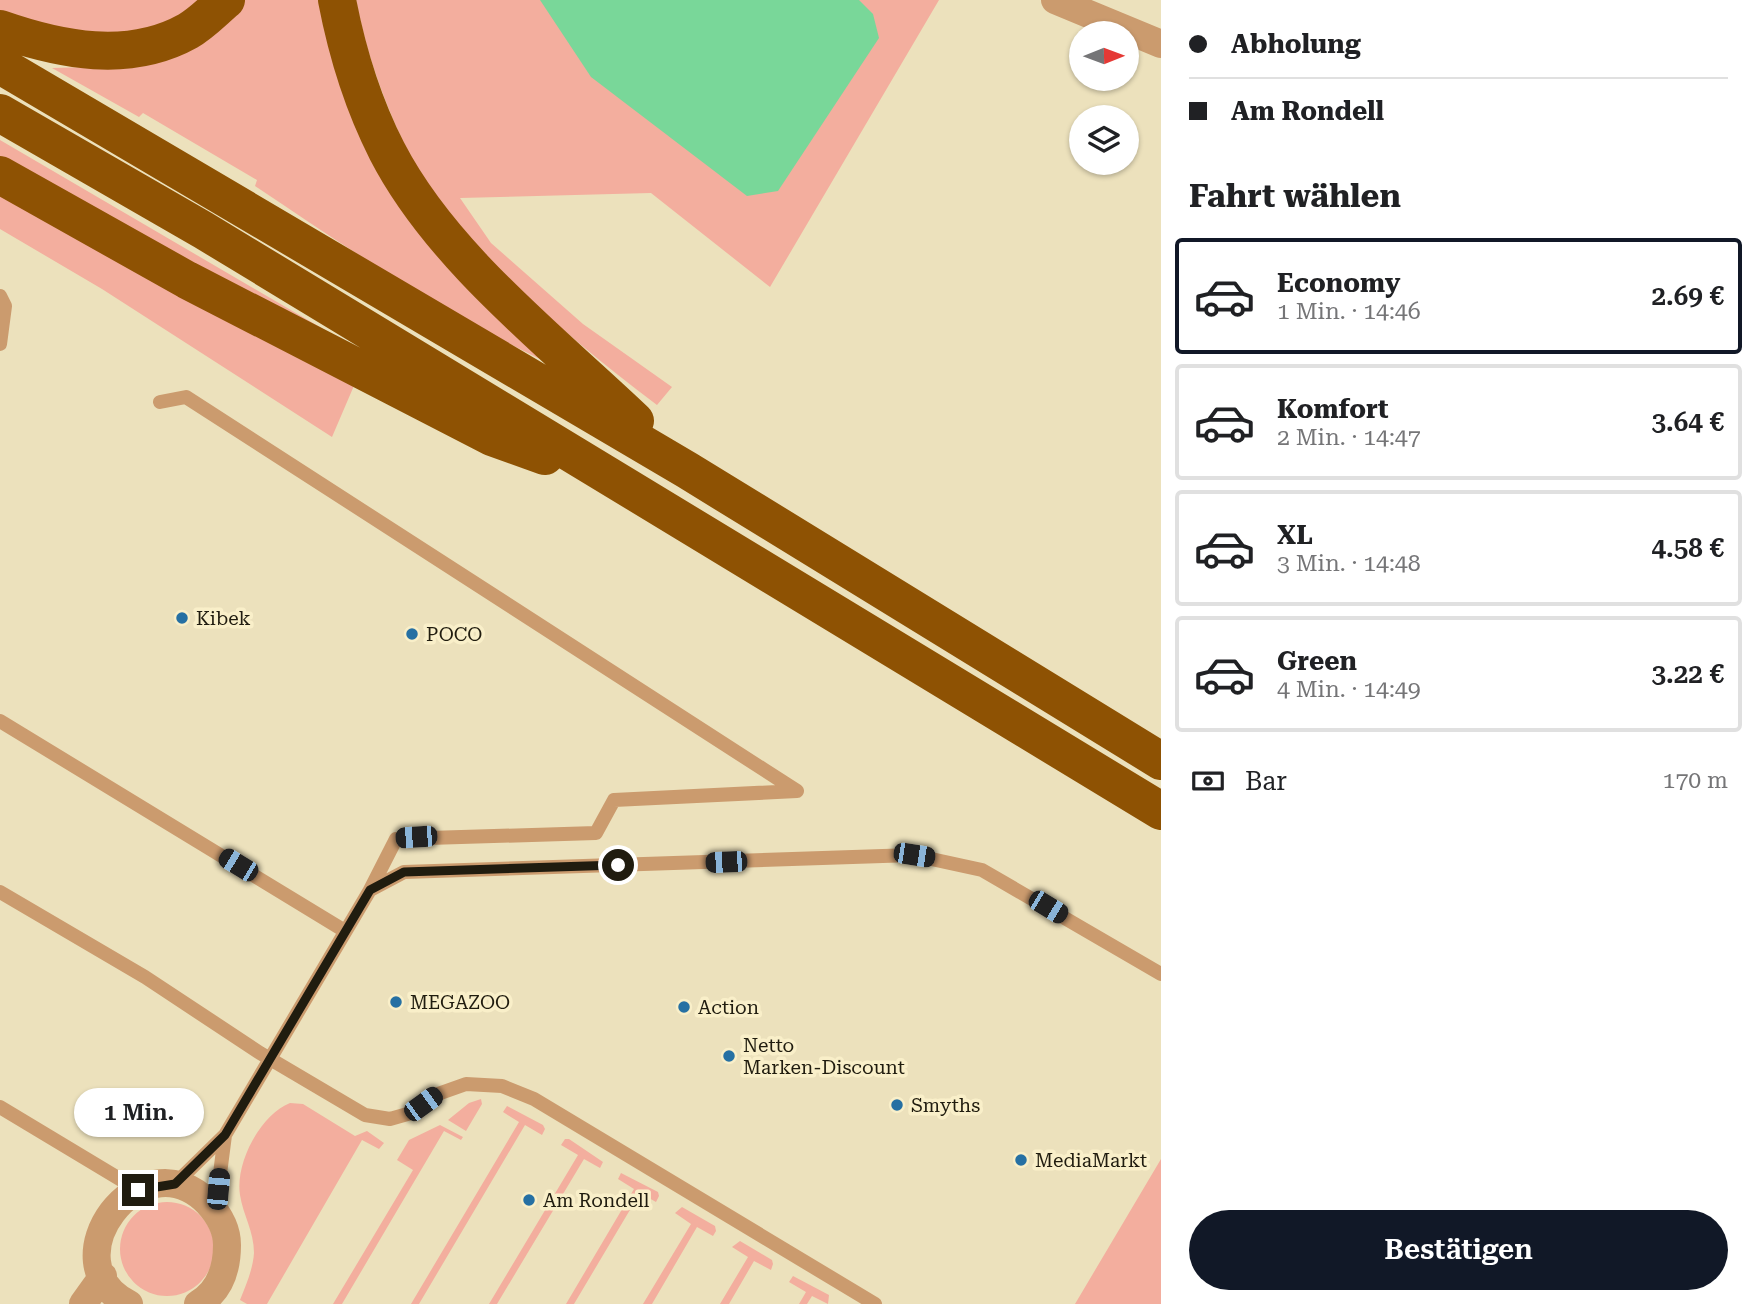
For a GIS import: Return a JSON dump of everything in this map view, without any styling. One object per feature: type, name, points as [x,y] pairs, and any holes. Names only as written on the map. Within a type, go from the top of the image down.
[{"type":"highway","points":[[0,29],[40,43],[117,51],[156,44],[189,31],[226,0]]},
{"type":"highway","points":[[337,0],[360,90],[387,151],[416,198],[454,245],[510,303],[687,470]]},
{"type":"highway","points":[[0,65],[687,470],[1161,761]]},
{"type":"highway","points":[[0,113],[203,230],[1161,811]]},
{"type":"highway","points":[[0,175],[187,280],[492,437],[622,483]]},
{"type":"street","points":[[1055,0],[1161,44]]},
{"type":"street","points":[[129,1304],[120,1299],[103,1276],[97,1254],[99,1233],[107,1214],[138,1190],[175,1184],[201,1196],[219,1215],[227,1235],[227,1264],[216,1288],[203,1303]]},
{"type":"street","points":[[83,1304],[103,1276]]},
{"type":"lane","points":[[0,296],[5,306],[0,344]]},
{"type":"lane","points":[[160,402],[186,397],[797,792],[614,800],[596,833],[396,839],[370,890],[265,1056],[225,1135],[175,1184]]},
{"type":"lane","points":[[0,721],[345,931]]},
{"type":"lane","points":[[370,890],[404,872],[914,855],[982,870],[1161,974]]},
{"type":"lane","points":[[0,892],[199,1010],[265,1056],[365,1115],[390,1119],[411,1113],[435,1096],[467,1084],[502,1086],[534,1099],[875,1304]]},
{"type":"lane","points":[[0,1107],[138,1190]]},
{"type":"lane","points":[[219,1215],[218,1189],[225,1135]]},
{"type":"shaded area","points":[[0,0],[206,0],[177,20],[113,40],[0,17]]},
{"type":"shaded area","points":[[244,0],[325,0],[343,79],[566,371],[485,331],[407,285],[255,186],[257,180],[143,113],[139,117],[52,68],[124,66]]},
{"type":"shaded area","points":[[356,0],[939,0],[770,287],[651,193],[460,198],[491,243],[583,324],[672,387],[657,405],[541,310],[461,229],[438,201],[418,171],[389,109],[366,44]]},
{"type":"shaded area","points":[[540,0],[859,0],[873,14],[879,38],[778,191],[747,196],[591,77]]},
{"type":"shaded area","points":[[0,140],[383,364],[0,161]]},
{"type":"shaded area","points":[[0,190],[356,381],[332,437],[102,289],[0,229]]},
{"type":"shaded area","points":[[481,1099],[482,1104],[466,1131],[448,1120],[469,1103]]},
{"type":"shaded area","points":[[290,1103],[303,1104],[355,1136],[367,1131],[384,1143],[379,1149],[362,1140],[267,1304],[247,1304],[240,1300],[251,1271],[254,1253],[240,1195],[241,1169],[260,1129],[279,1109]]},
{"type":"shaded area","points":[[507,1106],[543,1125],[545,1129],[542,1135],[525,1125],[419,1304],[411,1304],[519,1122],[503,1112]]},
{"type":"shaded area","points":[[440,1125],[463,1137],[461,1140],[444,1131],[342,1304],[333,1304],[413,1170],[397,1160],[409,1140]]},
{"type":"shaded area","points":[[565,1139],[603,1162],[600,1168],[584,1159],[497,1304],[489,1304],[578,1155],[561,1145]]},
{"type":"shaded area","points":[[1161,1159],[1161,1304],[1075,1304]]},
{"type":"shaded area","points":[[621,1173],[658,1192],[659,1196],[656,1202],[640,1193],[574,1304],[566,1304],[634,1189],[618,1179]]},
{"type":"shaded area","points":[[167,1202],[185,1205],[200,1216],[211,1231],[214,1249],[211,1267],[200,1282],[185,1293],[167,1296],[149,1293],[134,1282],[123,1267],[120,1249],[123,1231],[134,1216],[149,1205]]},
{"type":"shaded area","points":[[682,1207],[715,1226],[716,1231],[713,1236],[697,1227],[652,1304],[643,1304],[691,1224],[675,1213]]},
{"type":"shaded area","points":[[740,1241],[772,1260],[773,1264],[771,1270],[754,1261],[729,1304],[720,1304],[748,1257],[732,1247]]},
{"type":"shaded area","points":[[793,1276],[829,1295],[828,1304],[812,1296],[807,1304],[799,1304],[806,1292],[789,1282]]},
{"type":"place","name":"Kibek","points":[[182,618]]},
{"type":"place","name":"POCO","points":[[412,634]]},
{"type":"place","name":"MEGAZOO","points":[[396,1002]]},
{"type":"place","name":"Action","points":[[684,1007]]},
{"type":"place","name":"Netto Marken-Discount","points":[[729,1056]]},
{"type":"place","name":"Smyths","points":[[897,1105]]},
{"type":"place","name":"MediaMarkt","points":[[1021,1160]]},
{"type":"place","name":"Am Rondell","points":[[529,1200]]},
{"type":"route","points":[[138,1190],[175,1184],[225,1135],[370,890],[404,872],[618,865]]}]
